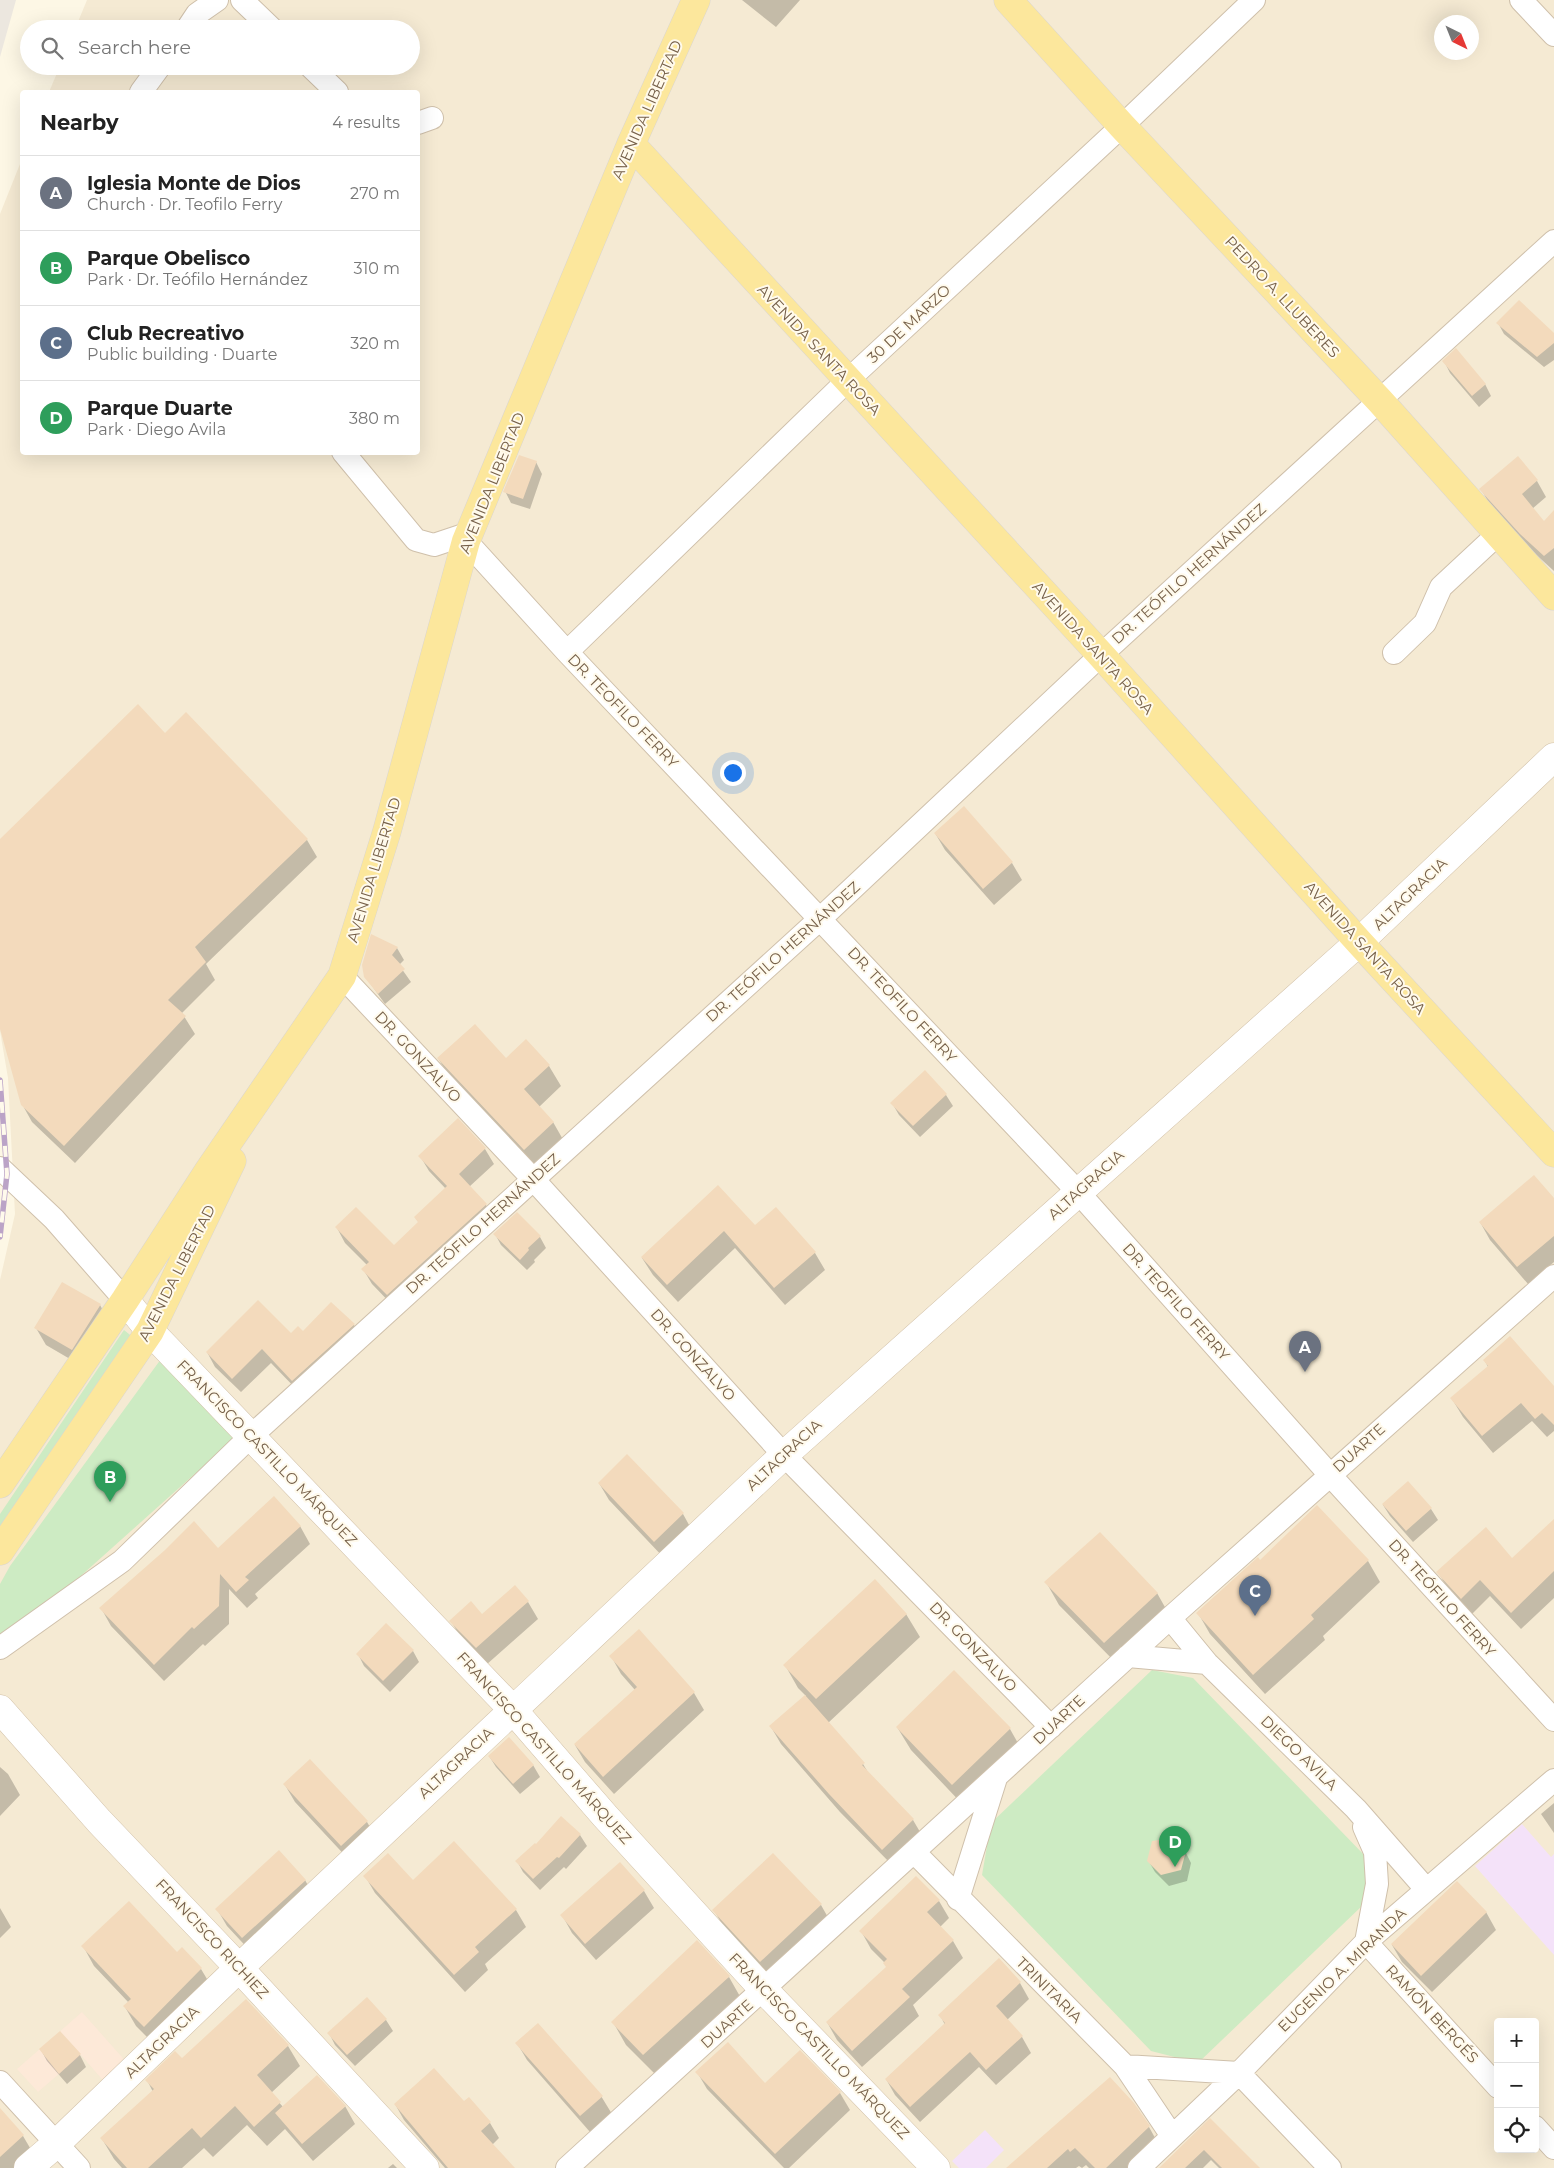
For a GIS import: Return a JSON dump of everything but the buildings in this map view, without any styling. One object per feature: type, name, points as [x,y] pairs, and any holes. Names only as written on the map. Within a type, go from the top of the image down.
[{"type":"main road","name":"AVENIDA LIBERTAD","points":[[0,1484],[125,1300],[207,1173],[342,976],[387,831],[466,541],[631,144],[696,0]]},
{"type":"main road","name":"PEDRO A. LLUBERES","points":[[1008,0],[1122,126],[1380,401],[1554,596]]},
{"type":"main road","name":"AVENIDA SANTA ROSA","points":[[631,144],[1101,655],[1359,942],[1554,1153]]},
{"type":"main road","name":"AVENIDA LIBERTAD","points":[[0,1551],[150,1331],[270,1083]]},
{"type":"street","points":[[193,20],[197,14],[217,0]]},
{"type":"street","points":[[242,0],[263,20]]},
{"type":"street","name":"30 DE MARZO","points":[[567,652],[848,381],[1122,126],[1254,0]]},
{"type":"street","points":[[1521,0],[1554,35]]},
{"type":"street","points":[[142,90],[153,75]]},
{"type":"street","points":[[319,75],[335,90]]},
{"type":"street","name":"DR. TEÓFILO HERNÁNDEZ","points":[[0,1648],[122,1561],[251,1436],[821,918],[1101,655],[1554,241]]},
{"type":"street","points":[[345,455],[416,540],[431,545],[459,537],[466,541]]},
{"type":"street","points":[[1394,654],[1425,623],[1441,587],[1498,534]]},
{"type":"street","name":"DR. TEOFILO FERRY","points":[[466,541],[567,652],[821,918],[1078,1192],[1330,1475]]},
{"type":"street","name":"ALTAGRACIA","points":[[28,2168],[56,2144],[239,1968],[784,1454],[1359,942],[1554,757]]},
{"type":"street","name":"DR. GONZALVO","points":[[342,976],[533,1179],[784,1454],[1051,1727]]},
{"type":"street","points":[[0,1168],[54,1219],[125,1300]]},
{"type":"street","name":"DUARTE","points":[[567,2168],[1170,1618],[1554,1276]]},
{"type":"street","name":"FRANCISCO CASTILLO MÁRQUEZ","points":[[125,1300],[150,1331],[513,1710],[605,1816],[764,1990],[936,2168]]},
{"type":"street","name":"DR. TEÓFILO FERRY","points":[[1330,1475],[1554,1720]]},
{"type":"street","name":"DIEGO AVILA","points":[[1170,1618],[1207,1664],[1356,1808],[1426,1889]]},
{"type":"street","points":[[1128,1656],[1207,1664]]},
{"type":"street","name":"FRANCISCO RICHIEZ","points":[[0,1710],[99,1821],[425,2168]]},
{"type":"street","points":[[958,1899],[996,1777]]},
{"type":"street","name":"EUGENIO A. MIRANDA","points":[[1138,2168],[1239,2073],[1366,1942],[1554,1780]]},
{"type":"street","points":[[1356,1808],[1375,1852],[1377,1884],[1366,1942]]},
{"type":"street","name":"TRINITARIA","points":[[914,1852],[958,1899],[1125,2066],[1172,2136]]},
{"type":"street","name":"RAMÓN BERGÉS","points":[[1366,1942],[1494,2082]]},
{"type":"street","points":[[1125,2066],[1239,2073],[1330,2168]]},
{"type":"street","points":[[0,2082],[79,2168]]},
{"type":"street","points":[[1539,2131],[1554,2148]]},
{"type":"shaded area","points":[[0,0],[16,0],[0,57]]},
{"type":"shaded area","points":[[87,0],[1554,0],[1554,2168],[0,2168],[0,1280],[15,1214],[8,1078],[0,1031],[0,214],[20,164],[20,455],[420,455],[420,90],[50,90],[56,75],[420,75],[420,20],[79,20]]},
{"type":"shaded area","points":[[1522,1824],[1551,1857],[1554,1854],[1554,1955],[1475,1866]]},
{"type":"shaded area","points":[[82,2012],[129,2065],[107,2085],[81,2055],[38,2092],[17,2069]]},
{"type":"shaded area","points":[[985,2130],[1004,2150],[986,2168],[959,2168],[952,2161]]},
{"type":"green space","points":[[124,1330],[145,1347],[0,1557],[0,1514]]},
{"type":"green space","points":[[161,1359],[236,1437],[17,1633],[0,1641],[0,1584],[10,1566]]},
{"type":"green space","points":[[1152,1670],[1193,1678],[1368,1859],[1363,1905],[1198,2063],[1151,2051],[982,1875],[991,1823]]},
{"type":"railway","points":[[0,1080],[7,1174],[0,1237]]},
{"type":"place","name":"Iglesia Monte de Dios","points":[[1305,1372]]},
{"type":"place","name":"Parque Obelisco","points":[[110,1502]]},
{"type":"place","name":"Club Recreativo","points":[[1255,1616]]},
{"type":"place","name":"Parque Duarte","points":[[1175,1867]]}]
